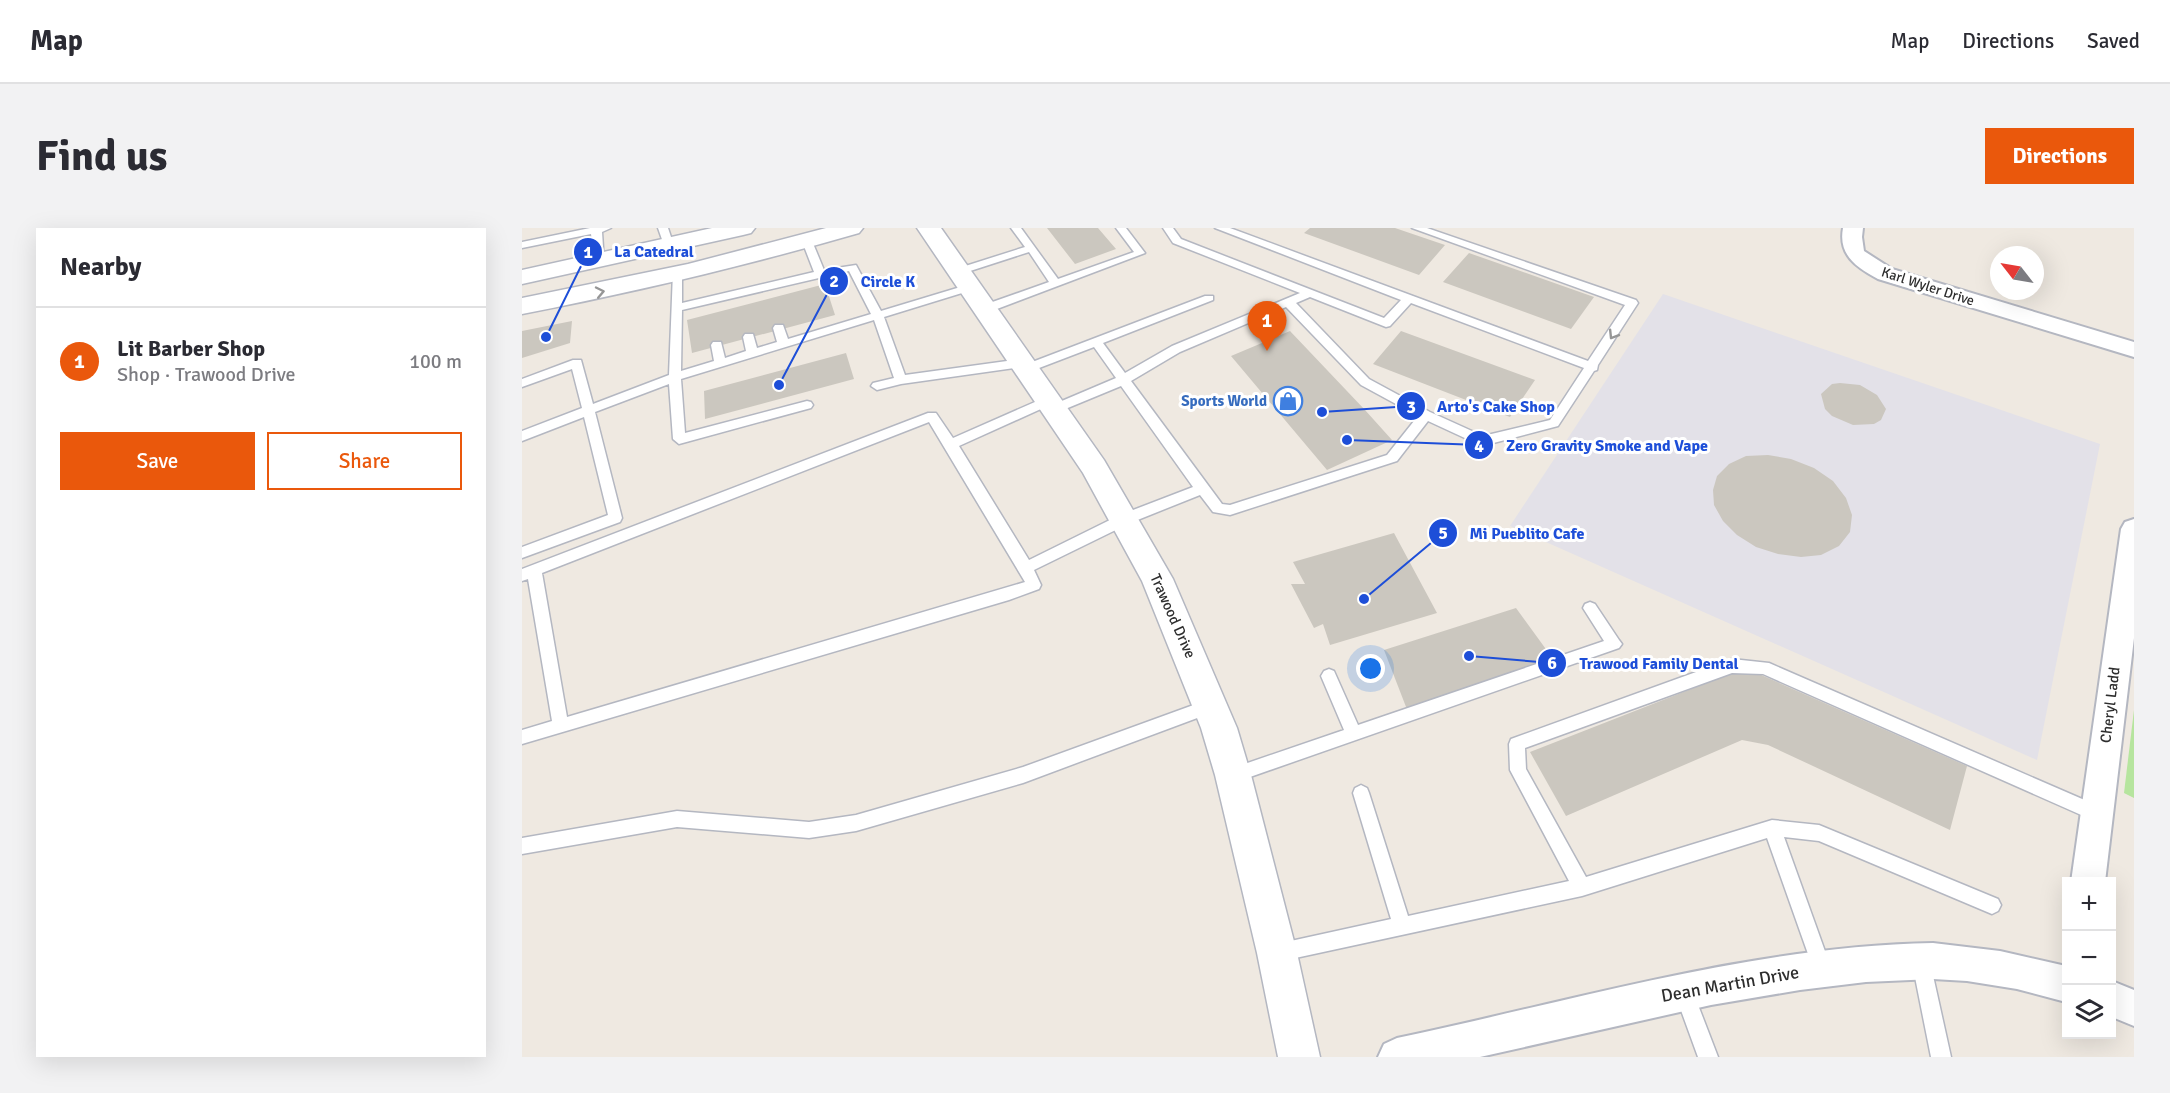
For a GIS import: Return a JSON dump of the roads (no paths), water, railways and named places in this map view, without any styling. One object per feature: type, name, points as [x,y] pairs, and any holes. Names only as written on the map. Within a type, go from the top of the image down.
[{"type":"street","points":[[522,277],[600,261],[666,237],[743,228]]},
{"type":"street","points":[[522,306],[601,292],[677,274],[851,228]]},
{"type":"street","name":"Trawood Drive","points":[[929,228],[1094,466],[1157,579],[1210,706],[1233,775],[1277,953],[1299,1057]]},
{"type":"street","name":"Karl Wyler Drive","points":[[1853,228],[1851,244],[1854,252],[1865,264],[1885,274],[2134,351]]},
{"type":"street","points":[[522,294],[645,264],[665,256],[669,251],[666,237]]},
{"type":"street","name":"Cheryl Ladd","points":[[2089,877],[2134,529]]},
{"type":"street","name":"Dean Martin Drive","points":[[1397,1057],[1683,991],[1822,968],[1921,962],[1983,965],[2062,983]]},
{"type":"street","points":[[2116,1001],[2134,1008]]},
{"type":"lane","points":[[1016,228],[1056,284]]},
{"type":"lane","points":[[1074,277],[1080,268],[1117,254],[1126,245],[1109,228]]},
{"type":"lane","points":[[522,436],[675,377],[972,289],[1056,284],[1140,253],[1121,228]]},
{"type":"lane","points":[[1168,228],[1177,241],[1386,323],[1409,298]]},
{"type":"lane","points":[[1220,228],[1593,367]]},
{"type":"lane","points":[[1288,302],[1365,382],[1426,415],[1482,441],[1554,423],[1593,367],[1632,303],[1417,228]]},
{"type":"lane","points":[[522,245],[599,229],[600,261]]},
{"type":"lane","points":[[807,241],[820,274]]},
{"type":"lane","points":[[972,289],[1031,248]]},
{"type":"lane","points":[[676,308],[710,300],[740,299],[799,285],[820,274],[852,267],[878,316],[901,380]]},
{"type":"lane","points":[[677,274],[675,377],[679,439],[807,405]]},
{"type":"lane","points":[[951,444],[1123,380],[1176,349],[1310,293]]},
{"type":"lane","points":[[877,386],[901,380],[1024,366],[1096,342],[1209,298]]},
{"type":"lane","points":[[710,300],[712,314]]},
{"type":"lane","points":[[809,321],[813,335]]},
{"type":"lane","points":[[779,328],[784,344]]},
{"type":"lane","points":[[748,337],[752,354]]},
{"type":"lane","points":[[1096,342],[1218,508],[1230,510],[1392,458],[1426,415]]},
{"type":"lane","points":[[717,345],[720,364]]},
{"type":"lane","points":[[522,383],[577,363],[615,518],[522,553]]},
{"type":"lane","points":[[522,737],[561,726],[1004,596],[1034,585],[1026,568],[932,416],[528,572],[561,726]]},
{"type":"lane","points":[[1026,568],[1125,519],[1202,489]]},
{"type":"lane","points":[[1233,775],[1614,645],[1590,608]]},
{"type":"lane","points":[[1582,887],[1518,770],[1517,744],[1732,666],[1764,668],[2097,813]]},
{"type":"lane","points":[[1329,676],[1354,734]]},
{"type":"lane","points":[[522,846],[678,819],[809,830],[856,823],[1023,775],[1210,706]]},
{"type":"lane","points":[[1361,793],[1402,927]]},
{"type":"lane","points":[[1277,953],[1582,887],[1772,828],[1819,833],[1992,905]]},
{"type":"lane","points":[[1772,828],[1822,968]]},
{"type":"lane","points":[[1921,962],[1941,1057]]},
{"type":"lane","points":[[1683,991],[1708,1057]]},
{"type":"place","name":"La Catedral","points":[[546,337]]},
{"type":"place","name":"Lit Barber Shop","points":[[1267,351]]},
{"type":"place","name":"Circle K","points":[[779,385]]},
{"type":"place","name":"Sports World","points":[[1288,401]]},
{"type":"place","name":"Arto's Cake Shop","points":[[1322,412]]},
{"type":"place","name":"Zero Gravity Smoke and Vape","points":[[1347,440]]},
{"type":"place","name":"Mi Pueblito Cafe","points":[[1364,599]]},
{"type":"place","name":"Trawood Family Dental","points":[[1469,656]]}]
